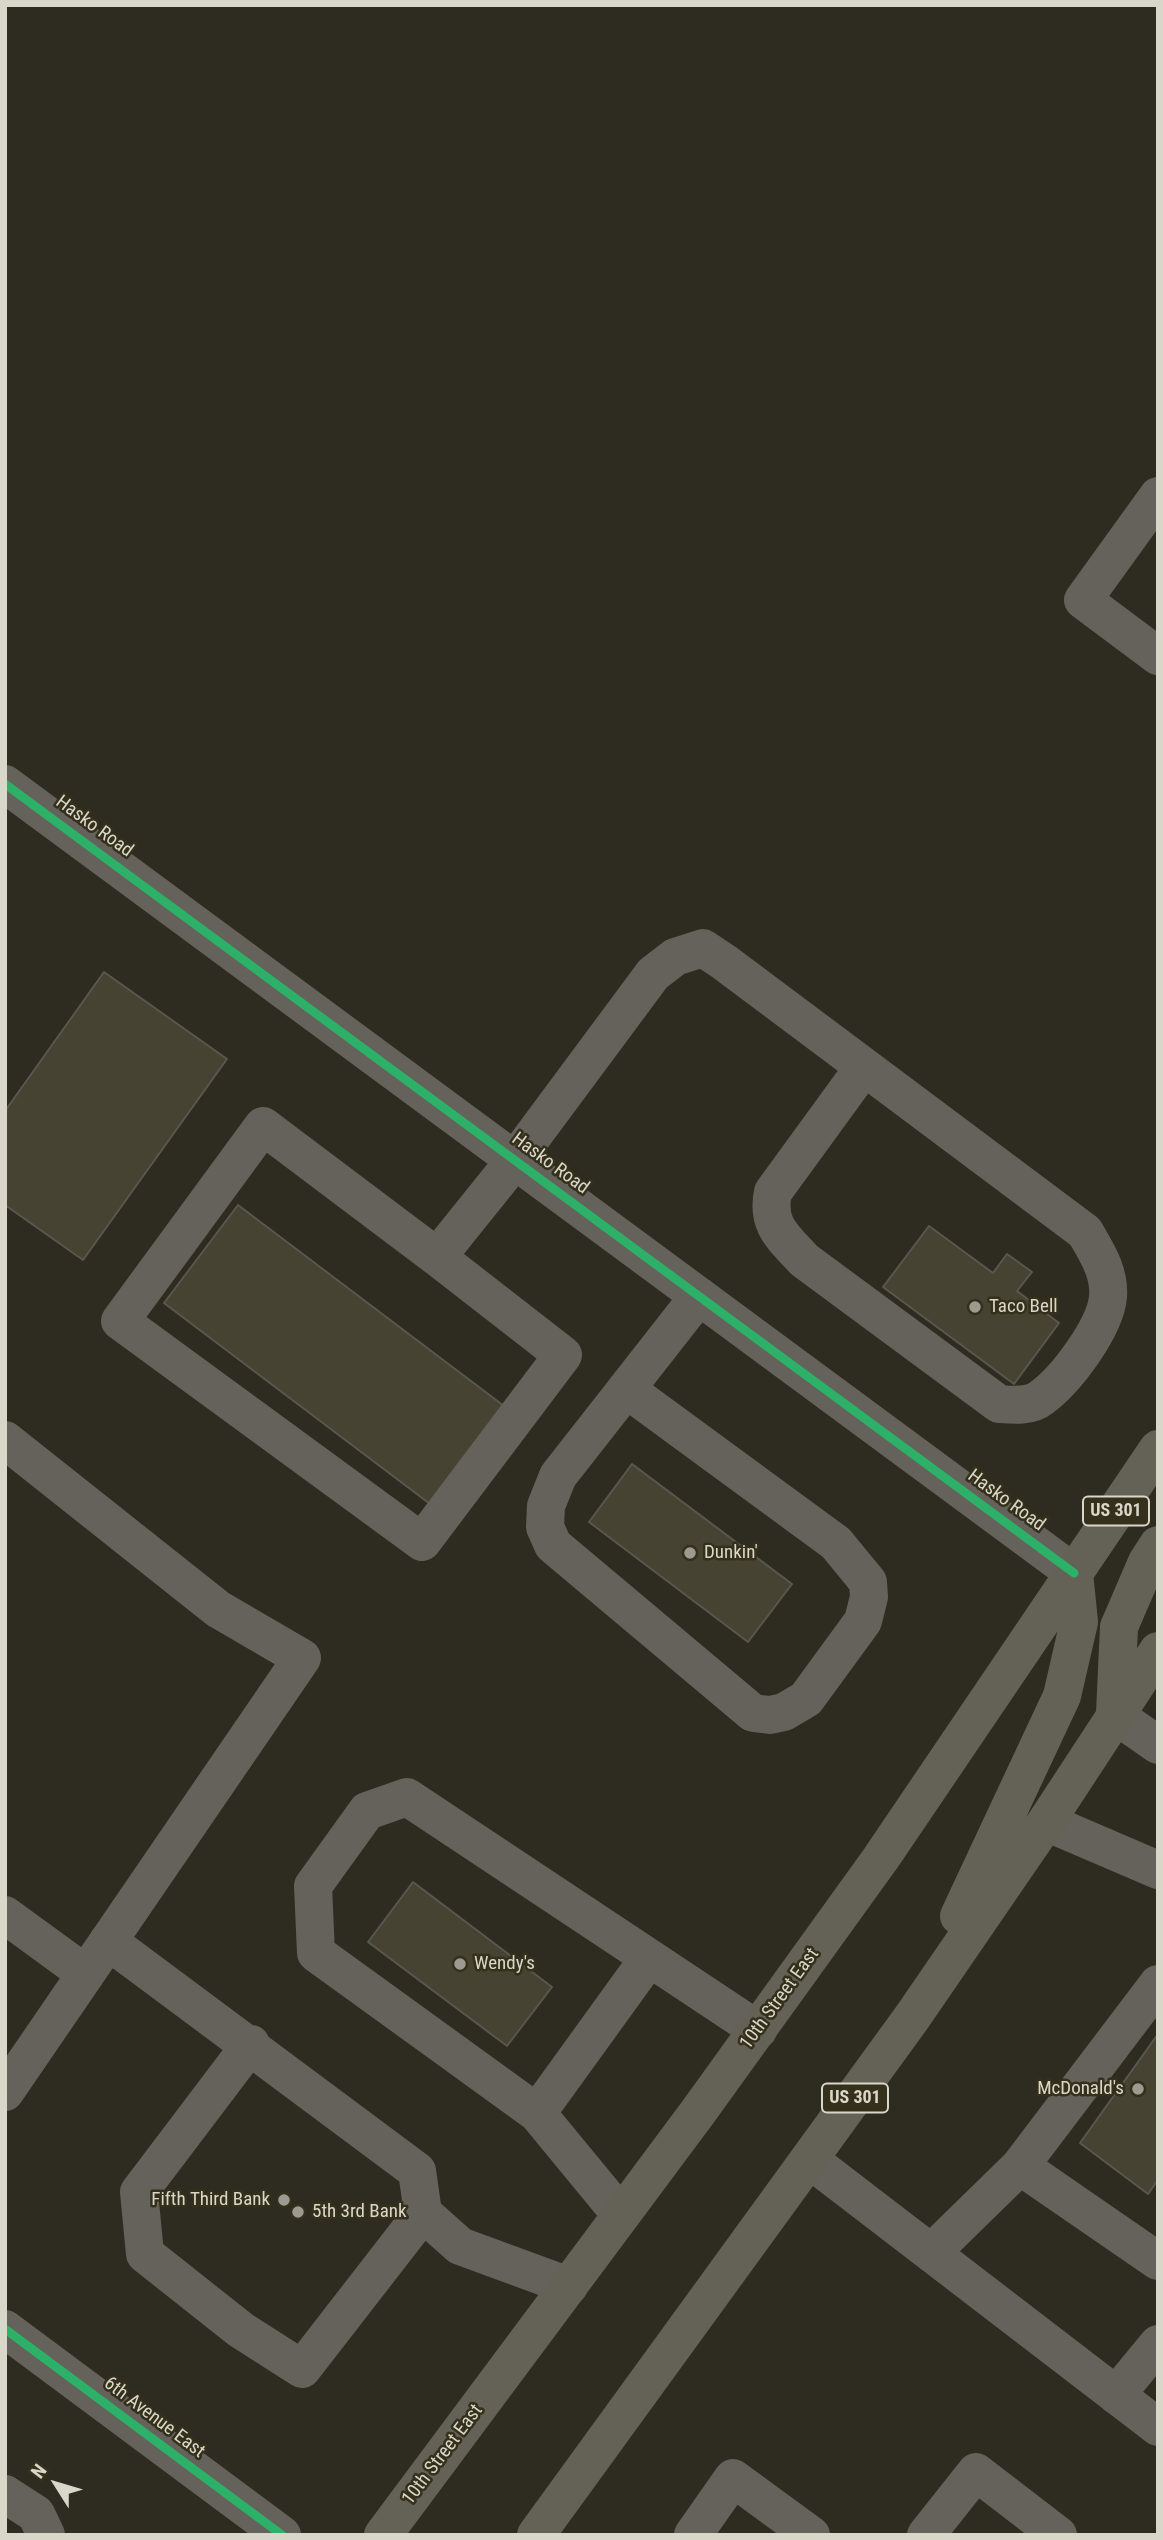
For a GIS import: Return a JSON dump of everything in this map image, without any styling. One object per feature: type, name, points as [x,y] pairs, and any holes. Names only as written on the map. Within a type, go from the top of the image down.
[{"type":"main road","name":"10th Street East","points":[[383,2535],[758,2030],[881,1858],[1158,1449]]},
{"type":"main road","points":[[1115,1715],[1119,1627],[1147,1562],[1158,1545]]},
{"type":"main road","points":[[913,2016],[1062,1696],[1079,1622],[1074,1573]]},
{"type":"main road","name":"US 301","points":[[536,2535],[913,2016],[1046,1822],[1115,1715],[1152,1670]]},
{"type":"street","points":[[1158,496],[1083,600],[1158,656]]},
{"type":"street","name":"Hasko Road","points":[[5,784],[1074,1573]]},
{"type":"street","points":[[437,1257],[515,1160],[653,974],[674,957],[702,948],[864,1067],[1085,1232],[1104,1267],[1108,1297],[1097,1331],[1063,1376],[1039,1400],[1017,1406],[999,1404],[804,1260],[780,1234],[769,1212],[773,1192],[864,1067]]},
{"type":"street","points":[[263,1126],[437,1257],[563,1355],[422,1542],[120,1321],[263,1126]]},
{"type":"street","points":[[626,1389],[836,1543],[868,1581],[869,1597],[863,1621],[806,1699],[784,1712],[770,1715],[753,1713],[553,1545],[545,1527],[546,1506],[558,1476],[626,1389],[699,1296]]},
{"type":"street","points":[[5,1440],[218,1609],[302,1658],[5,2092]]},
{"type":"street","points":[[1115,1715],[1158,1745]]},
{"type":"street","points":[[621,2215],[537,2113],[316,1953],[313,1886],[367,1811],[407,1797],[758,2030]]},
{"type":"street","points":[[1046,1822],[1158,1870]]},
{"type":"street","points":[[5,1915],[86,1974]]},
{"type":"street","points":[[108,1941],[417,2171],[423,2213],[460,2246],[569,2286]]},
{"type":"street","points":[[537,2113],[649,1958]]},
{"type":"street","points":[[1029,2154],[1158,1984]]},
{"type":"street","points":[[931,2253],[1029,2154],[1097,2095],[1158,2013]]},
{"type":"street","points":[[251,2045],[139,2192],[145,2254],[240,2330],[302,2369],[423,2213]]},
{"type":"street","points":[[1029,2154],[1158,2261]]},
{"type":"street","points":[[810,2160],[1158,2427]]},
{"type":"street","name":"6th Avenue East","points":[[5,2329],[282,2535]]},
{"type":"street","points":[[1116,2395],[1158,2344]]},
{"type":"street","points":[[926,2535],[976,2472],[1058,2535]]},
{"type":"street","points":[[693,2535],[733,2478],[811,2535]]},
{"type":"street","points":[[5,2494],[36,2514],[47,2535]]},
{"type":"building","points":[[104,972],[227,1059],[83,1260],[5,1205],[5,1111]]},
{"type":"building","points":[[238,1205],[504,1406],[430,1504],[164,1303]]},
{"type":"building","name":"Taco Bell","points":[[929,1226],[993,1273],[1007,1254],[1032,1272],[1017,1291],[1059,1323],[1014,1384],[883,1287]]},
{"type":"building","name":"Dunkin'","points":[[632,1464],[792,1584],[748,1642],[589,1522]]},
{"type":"building","name":"Wendy's","points":[[413,1882],[552,1987],[507,2046],[368,1942]]},
{"type":"building","name":"McDonald's","points":[[1158,2034],[1158,2180],[1148,2194],[1080,2143]]},
{"type":"cycle path","points":[[5,784],[1074,1573]]},
{"type":"cycle path","points":[[5,2329],[282,2535]]},
{"type":"place","name":"Taco Bell","points":[[975,1307]]},
{"type":"place","name":"Dunkin'","points":[[690,1553]]},
{"type":"place","name":"Wendy's","points":[[460,1964]]},
{"type":"place","name":"McDonald's","points":[[1138,2089]]},
{"type":"place","name":"Fifth Third Bank","points":[[284,2200]]},
{"type":"place","name":"5th 3rd Bank","points":[[298,2212]]}]
